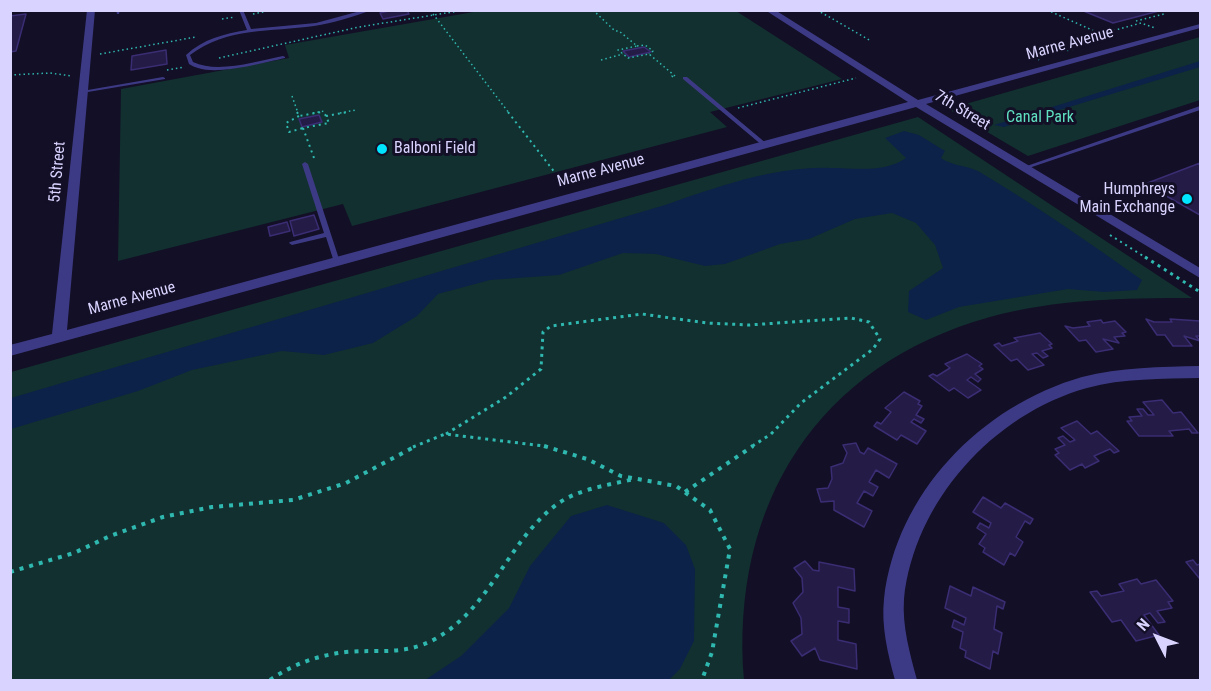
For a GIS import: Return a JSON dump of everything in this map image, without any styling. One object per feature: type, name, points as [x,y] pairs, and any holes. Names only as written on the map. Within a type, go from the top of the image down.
[{"type":"street","name":"5th Street","points":[[59,338],[92,10]]},
{"type":"street","name":"7th Street","points":[[769,10],[918,104],[1200,274]]},
{"type":"street","name":"Marne Avenue","points":[[10,351],[1200,26]]},
{"type":"street","points":[[906,681],[899,653],[894,600],[904,554],[920,516],[965,452],[1001,422],[1044,398],[1083,383],[1138,374],[1200,372]]},
{"type":"lane","points":[[241,10],[250,31]]},
{"type":"lane","points":[[283,57],[205,70],[191,65],[188,56],[204,44],[250,31],[315,24],[370,10]]},
{"type":"lane","points":[[127,84],[128,77]]},
{"type":"lane","points":[[82,92],[163,78]]},
{"type":"lane","points":[[683,81],[765,145]]},
{"type":"lane","points":[[1024,168],[1200,108]]},
{"type":"lane","points":[[306,164],[337,262]]},
{"type":"lane","points":[[292,243],[328,234]]},
{"type":"path","points":[[220,10],[223,26]]},
{"type":"path","points":[[218,58],[269,45],[465,10]]},
{"type":"path","points":[[593,10],[615,31],[619,31],[637,46]]},
{"type":"path","points":[[817,10],[871,41]]},
{"type":"path","points":[[1047,10],[1101,34],[1141,23]]},
{"type":"path","points":[[1051,12],[1058,10]]},
{"type":"path","points":[[433,14],[567,188]]},
{"type":"path","points":[[1136,21],[1164,14]]},
{"type":"path","points":[[1131,19],[1157,29]]},
{"type":"path","points":[[100,54],[203,36]]},
{"type":"path","points":[[645,45],[653,51],[649,54],[628,58],[618,50],[645,45]]},
{"type":"path","points":[[601,60],[623,54]]},
{"type":"path","points":[[649,54],[683,81]]},
{"type":"path","points":[[159,71],[191,65]]},
{"type":"path","points":[[10,76],[50,73],[84,78]]},
{"type":"path","points":[[725,112],[861,77]]},
{"type":"path","points":[[292,96],[299,116]]},
{"type":"path","points":[[326,116],[356,110]]},
{"type":"path","points":[[324,111],[326,116],[329,123],[289,132],[286,123],[299,116],[324,111]]},
{"type":"path","points":[[303,128],[315,162]]},
{"type":"path","points":[[10,572],[74,553],[110,536],[163,517],[212,507],[292,500],[346,483],[423,442],[445,434],[506,397],[541,369],[543,332],[551,326],[567,322],[642,314],[668,315],[707,323],[749,325],[851,318],[868,322],[877,331],[880,339],[873,349],[801,403],[771,434],[685,492]]},
{"type":"path","points":[[445,434],[551,447],[586,459],[621,476],[676,486],[710,510],[730,549],[712,652],[702,681]]},
{"type":"path","points":[[270,681],[280,672],[311,659],[347,652],[405,650],[435,639],[462,622],[507,566],[532,527],[558,503],[635,478]]},
{"type":"green space","name":"Balboni Field","points":[[479,11],[736,11],[842,79],[710,112],[727,127],[352,226],[343,204],[118,261],[121,89],[289,58],[285,45]]},
{"type":"green space","name":"Canal Park","points":[[1200,37],[1200,100],[1028,156],[948,109]]},
{"type":"green space","points":[[918,117],[1192,298],[1116,299],[1065,303],[990,317],[929,339],[877,369],[832,407],[797,451],[770,501],[752,556],[743,616],[744,680],[11,680],[11,372]]},
{"type":"water","points":[[904,131],[919,135],[945,151],[941,158],[978,171],[1083,239],[1142,280],[1137,290],[1104,292],[1068,289],[959,307],[926,320],[908,312],[909,291],[943,268],[935,245],[916,223],[892,213],[855,219],[809,239],[780,244],[725,264],[705,266],[656,254],[623,253],[559,275],[490,280],[438,294],[417,316],[373,343],[324,355],[282,351],[192,370],[138,391],[11,429],[11,398],[746,179],[810,168],[870,169],[889,166],[906,158],[885,138]]},
{"type":"water","points":[[607,505],[664,523],[686,545],[695,569],[694,641],[680,669],[669,680],[425,680],[461,656],[509,608],[530,566],[571,516]]},
{"type":"building","points":[[407,10],[409,14],[383,19],[380,13]]},
{"type":"building","points":[[1081,10],[1156,10],[1159,11],[1113,23]]},
{"type":"building","points":[[26,14],[16,51],[10,52],[10,16]]},
{"type":"building","points":[[644,47],[651,52],[629,57],[623,51]]},
{"type":"building","points":[[166,50],[167,64],[131,70],[132,56]]},
{"type":"building","points":[[319,115],[322,122],[302,127],[299,119]]},
{"type":"building","name":"Humphreys Main Exchange","points":[[1200,163],[1200,215],[1145,184]]},
{"type":"building","points":[[314,215],[319,229],[294,236],[290,221]]},
{"type":"building","points":[[287,222],[290,231],[270,236],[268,227]]},
{"type":"building","points":[[1146,319],[1154,322],[1172,322],[1170,319],[1200,321],[1200,336],[1196,336],[1200,341],[1184,336],[1192,346],[1173,346],[1165,335],[1157,335]]},
{"type":"building","points":[[1101,320],[1103,323],[1115,321],[1126,332],[1122,333],[1125,336],[1114,337],[1119,343],[1103,339],[1113,349],[1096,352],[1086,340],[1079,341],[1065,326],[1073,328],[1090,326],[1087,322]]},
{"type":"building","points":[[1040,333],[1052,344],[1049,345],[1052,348],[1042,351],[1048,356],[1043,358],[1037,353],[1032,354],[1044,365],[1028,370],[1017,359],[1011,361],[994,345],[999,343],[1002,346],[1018,341],[1014,338]]},
{"type":"building","points":[[967,354],[982,364],[979,366],[983,369],[975,374],[981,379],[978,382],[971,377],[967,380],[981,390],[968,398],[954,388],[949,391],[929,376],[933,374],[937,376],[950,368],[945,364]]},
{"type":"building","points":[[904,392],[920,401],[918,404],[922,406],[916,415],[924,419],[921,423],[914,419],[911,422],[926,431],[917,444],[901,435],[897,440],[874,426],[877,422],[881,424],[891,412],[885,408]]},
{"type":"building","points":[[1162,400],[1173,413],[1181,412],[1198,433],[1192,433],[1189,429],[1169,431],[1173,436],[1139,436],[1127,421],[1132,421],[1129,417],[1142,416],[1137,409],[1143,409],[1148,415],[1154,415],[1143,402]]},
{"type":"building","points":[[1077,421],[1091,434],[1097,431],[1119,451],[1114,453],[1110,449],[1094,456],[1099,461],[1085,468],[1082,464],[1070,470],[1055,455],[1059,453],[1055,449],[1065,445],[1058,438],[1063,436],[1070,442],[1075,440],[1061,428]]},
{"type":"building","points":[[856,443],[860,452],[864,454],[868,448],[897,464],[889,478],[876,470],[869,482],[878,487],[873,496],[864,491],[857,503],[872,511],[864,527],[834,510],[834,501],[821,502],[817,489],[828,488],[832,479],[831,467],[843,463],[847,453],[843,445]]},
{"type":"building","points":[[983,497],[1001,508],[1005,503],[1033,519],[1030,524],[1025,521],[1016,537],[1023,542],[1015,556],[1010,553],[1004,565],[983,552],[985,548],[979,544],[986,534],[977,528],[980,523],[989,528],[991,523],[973,512]]},
{"type":"building","points":[[1193,560],[1197,565],[1200,564],[1200,579],[1186,562]]},
{"type":"building","points":[[805,561],[813,570],[819,571],[819,562],[854,569],[855,591],[838,587],[838,607],[849,609],[849,623],[838,621],[838,640],[856,644],[857,669],[820,660],[815,648],[802,656],[791,641],[802,634],[801,618],[793,603],[803,592],[802,578],[794,568]]},
{"type":"building","points":[[1137,579],[1141,584],[1156,580],[1173,601],[1168,602],[1172,608],[1157,611],[1165,622],[1158,623],[1150,613],[1144,615],[1159,635],[1136,641],[1121,620],[1112,622],[1090,592],[1097,591],[1101,596],[1124,591],[1119,584]]},
{"type":"building","points":[[950,586],[971,596],[973,587],[1005,602],[1003,609],[997,606],[994,629],[1002,633],[998,654],[993,651],[990,669],[965,657],[966,651],[960,648],[963,632],[952,627],[954,620],[964,625],[966,618],[945,608]]},
{"type":"waterway","points":[[1000,125],[1200,64]]},
{"type":"place","name":"Balboni Field","points":[[382,149]]},
{"type":"place","name":"Humphreys Main Exchange","points":[[1187,199]]}]
